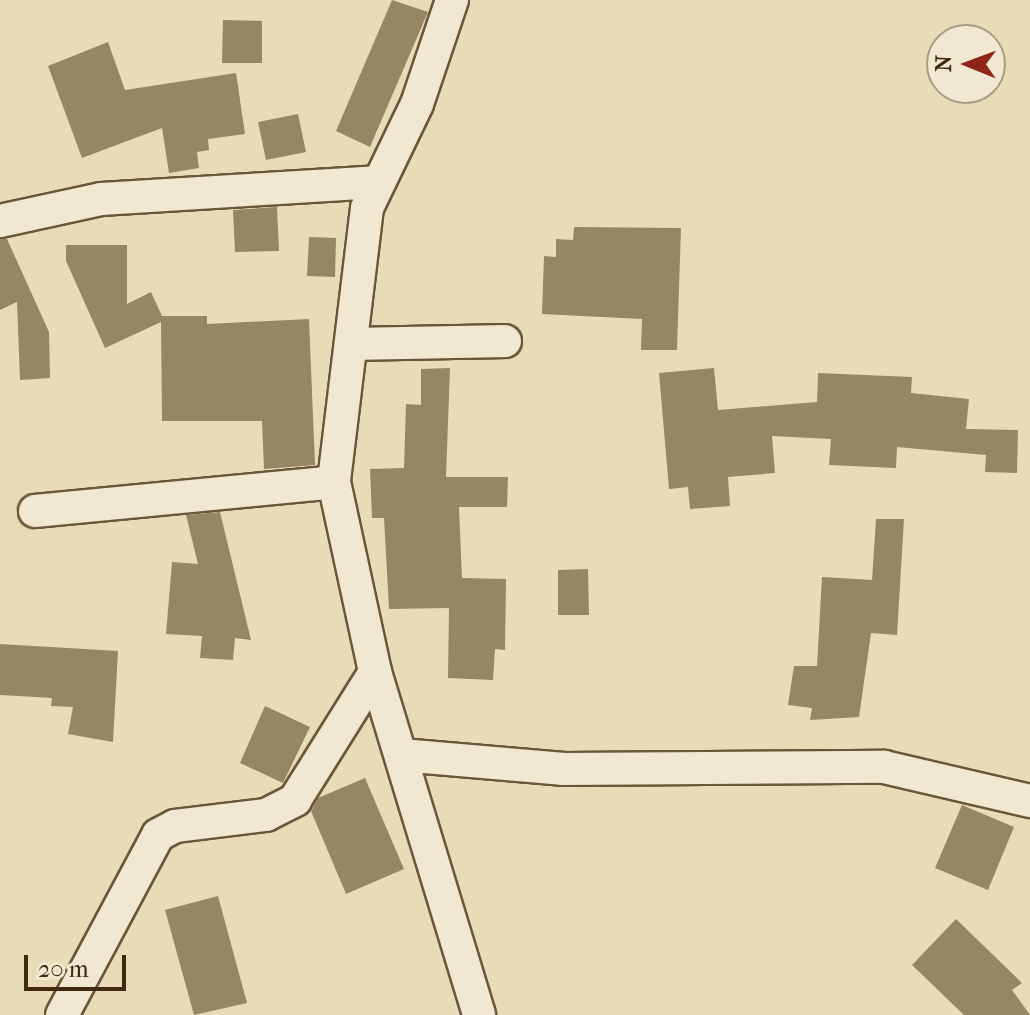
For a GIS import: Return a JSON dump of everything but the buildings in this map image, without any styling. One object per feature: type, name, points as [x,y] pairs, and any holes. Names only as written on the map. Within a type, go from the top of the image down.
[{"type":"street","points":[[452,0],[417,104],[376,182],[334,482],[375,672],[479,1015]]},
{"type":"street","points":[[0,221],[101,199],[376,182]]},
{"type":"street","points":[[354,344],[505,341]]},
{"type":"street","points":[[35,511],[334,482]]},
{"type":"street","points":[[62,1015],[158,835],[175,826],[266,815],[295,800],[375,672]]},
{"type":"street","points":[[401,755],[564,769],[884,767],[1030,801]]}]
